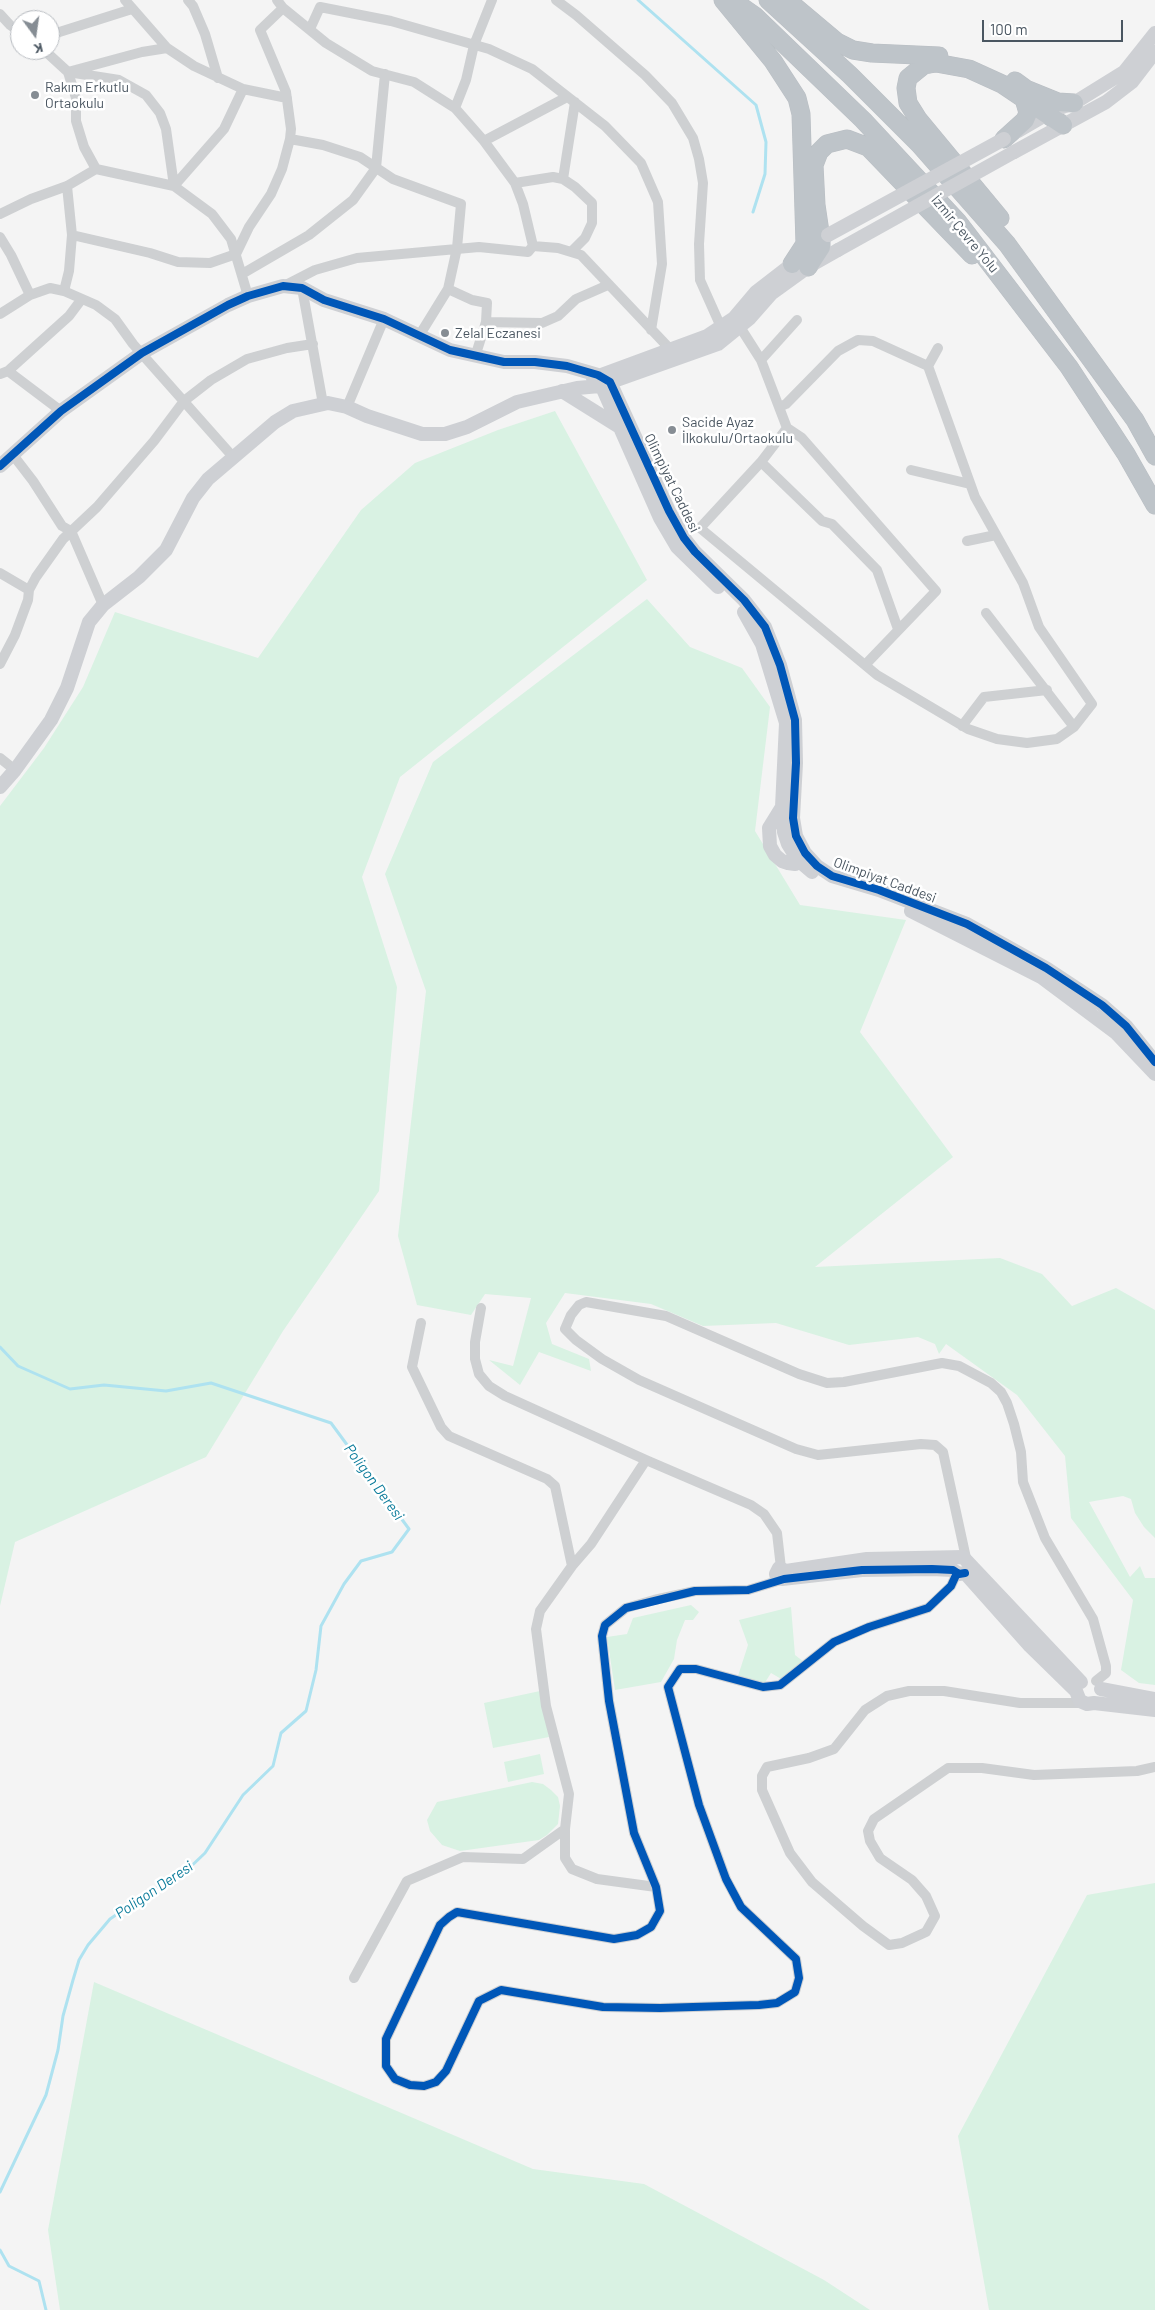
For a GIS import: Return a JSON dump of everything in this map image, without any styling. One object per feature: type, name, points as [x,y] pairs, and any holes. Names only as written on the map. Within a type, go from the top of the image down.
[{"type":"highway","points":[[723,0],[773,61],[797,98],[801,114],[818,240]]},
{"type":"highway","name":"İzmir Çevre Yolu","points":[[732,0],[755,16],[856,113],[958,222],[1069,366],[1126,454],[1155,505]]},
{"type":"highway","name":"İzmir Çevre Yolu","points":[[768,0],[850,75],[919,144],[1007,244],[1135,420],[1155,456]]},
{"type":"highway","points":[[787,0],[837,42],[853,50],[872,53],[937,56],[973,61],[1005,74],[1025,94],[1055,117]]},
{"type":"highway","points":[[1067,326],[1034,260],[918,119],[908,103],[906,88],[908,78],[914,71],[924,64],[936,63],[969,69],[1025,94],[1058,102],[1074,103]]},
{"type":"highway","points":[[1009,145],[1028,113],[1025,94]]},
{"type":"highway","points":[[818,240],[814,164],[819,152],[827,144],[847,139],[857,141],[868,147],[899,178],[1048,339]]},
{"type":"highway","points":[[800,266],[805,244],[818,240],[838,250]]},
{"type":"street","points":[[125,0],[167,48],[218,78],[243,89],[288,98]]},
{"type":"street","points":[[188,0],[193,6],[205,34],[218,78]]},
{"type":"street","points":[[454,108],[466,80],[474,45],[492,0]]},
{"type":"street","points":[[556,0],[576,15],[645,76],[672,103],[693,138],[703,183],[699,244],[700,280],[721,327]]},
{"type":"street","points":[[72,235],[150,253],[178,262],[210,262],[236,254],[249,227],[271,194],[282,169],[290,139],[288,98],[260,30],[280,4],[326,43],[364,66],[414,82],[454,108],[484,141],[515,183],[523,204],[533,246]]},
{"type":"street","points":[[310,29],[320,7],[391,22],[489,49],[532,69],[605,126],[640,163],[658,202],[662,264],[652,330]]},
{"type":"street","points":[[60,32],[132,9]]},
{"type":"street","points":[[0,14],[10,25]]},
{"type":"street","points":[[283,286],[302,288],[324,300],[384,319],[450,350],[504,362],[535,362],[567,366],[603,381],[670,349],[707,336],[734,318],[756,292],[800,266],[838,250],[1055,117],[1124,72],[1155,33]]},
{"type":"street","points":[[68,72],[142,52],[167,48]]},
{"type":"street","points":[[818,240],[1009,145],[1055,117],[1106,102],[1132,82],[1155,52]]},
{"type":"street","points":[[55,60],[68,72],[76,98],[76,121],[84,147],[96,170]]},
{"type":"street","points":[[68,72],[119,80],[146,95],[160,113],[166,129],[174,186]]},
{"type":"street","points":[[242,274],[316,230],[353,200],[376,168],[385,74]]},
{"type":"street","points":[[174,186],[224,129],[243,89]]},
{"type":"street","points":[[484,141],[571,99]]},
{"type":"street","points":[[562,179],[571,99]]},
{"type":"street","points":[[290,139],[323,145],[360,156],[393,179],[461,204],[457,248],[448,289],[419,336]]},
{"type":"street","points":[[0,214],[31,199],[67,186],[96,170],[174,186],[212,214],[230,239],[248,296]]},
{"type":"street","points":[[515,183],[553,177],[562,179],[592,203],[592,223],[585,238],[572,251]]},
{"type":"street","points":[[64,291],[69,272],[72,235],[67,186]]},
{"type":"street","points":[[0,237],[11,255],[30,295]]},
{"type":"street","points":[[533,246],[572,251],[581,255],[670,349]]},
{"type":"street","points":[[0,466],[61,411],[142,353],[187,326],[248,296],[283,286],[315,270],[357,258],[479,247],[528,252],[533,246]]},
{"type":"street","points":[[0,787],[15,770],[51,720],[67,688],[89,622],[103,605],[139,577],[166,550],[193,498],[208,479],[275,422],[293,411],[328,403],[347,407],[422,434],[445,434],[467,426],[517,402],[603,381],[718,344],[740,327],[800,266]]},
{"type":"street","points":[[486,322],[542,324],[558,316],[576,299],[608,285]]},
{"type":"street","points":[[0,314],[30,295],[50,288],[64,291],[80,300],[96,305],[115,318],[124,333],[234,458]]},
{"type":"street","points":[[302,288],[314,344],[323,404]]},
{"type":"street","points":[[448,289],[472,300],[487,303],[486,322],[475,357]]},
{"type":"street","points":[[61,411],[4,372],[69,316],[80,300]]},
{"type":"street","points":[[347,407],[384,319]]},
{"type":"street","points":[[761,360],[797,320]]},
{"type":"street","points":[[740,327],[761,360],[787,428],[802,438],[936,591],[898,628],[865,665]]},
{"type":"street","points":[[780,407],[786,404],[838,352],[858,340],[873,341],[928,366],[975,497],[1024,583],[1039,627],[1092,704],[1074,727],[1057,739],[1027,743],[997,739],[962,726],[865,665],[700,528],[761,462],[787,428]]},
{"type":"street","points":[[0,664],[3,653],[28,600],[29,590],[62,539],[97,507],[154,441],[184,401],[211,380],[247,359],[287,348],[314,344]]},
{"type":"street","points":[[928,366],[938,348]]},
{"type":"street","name":"Olimpiyat Caddesi","points":[[603,381],[620,428],[660,518],[677,547],[745,613],[762,644],[786,723],[782,808],[784,832],[788,844],[798,860],[808,869],[826,880],[902,906],[1041,977],[1116,1033],[1155,1074]]},
{"type":"street","name":"Olimpiyat Caddesi","points":[[603,381],[668,511],[684,538],[695,552],[744,600],[765,627],[780,665],[795,720],[796,763],[793,818],[796,836],[805,853],[817,866],[832,876],[879,890],[967,924],[1046,968],[1102,1005],[1126,1026],[1155,1062]]},
{"type":"street","points":[[562,391],[620,428]]},
{"type":"street","points":[[13,455],[33,481],[62,526],[71,531],[103,605]]},
{"type":"street","points":[[761,462],[822,521],[832,524],[877,570],[898,628]]},
{"type":"street","points":[[911,470],[970,484]]},
{"type":"street","points":[[967,541],[996,535]]},
{"type":"street","points":[[0,573],[29,590]]},
{"type":"street","points":[[986,613],[1074,727]]},
{"type":"street","points":[[962,726],[984,698],[1047,690]]},
{"type":"street","points":[[0,758],[15,770]]},
{"type":"street","points":[[796,836],[800,850],[798,860]]},
{"type":"street","points":[[1155,1710],[1084,1695],[961,1566],[943,1452],[935,1445],[921,1444],[818,1455],[796,1449],[639,1380],[602,1359],[576,1340],[565,1329],[570,1315],[579,1305],[586,1302],[666,1316],[799,1374],[827,1383],[844,1382],[942,1362],[958,1366],[991,1383],[1001,1392],[1012,1417],[1021,1452],[1024,1486],[1045,1538],[1093,1619],[1106,1666],[1106,1674],[1098,1685],[1100,1697],[1084,1695],[1020,1703],[944,1691],[909,1691],[887,1696],[864,1710],[834,1749],[809,1758],[767,1767],[762,1776],[762,1790],[790,1853],[812,1882],[863,1926],[889,1944],[902,1943],[926,1932],[935,1916],[926,1896],[912,1880],[880,1858],[870,1841],[868,1831],[874,1819],[948,1768],[982,1768],[1034,1775],[1137,1771],[1155,1767]]},
{"type":"street","points":[[481,1308],[474,1359],[479,1374],[488,1386],[504,1396],[751,1505],[764,1514],[777,1533],[784,1572]]},
{"type":"street","points":[[421,1323],[412,1367],[441,1427],[450,1436],[547,1479],[555,1486],[572,1566]]},
{"type":"street","points":[[646,1460],[592,1544],[572,1566],[540,1611],[536,1629],[546,1706],[569,1794],[565,1829],[565,1858],[572,1869],[597,1879],[656,1887]]},
{"type":"street","points":[[867,1559],[961,1566],[951,1586],[928,1608],[869,1627],[834,1642],[780,1685],[763,1687],[696,1669],[680,1669],[668,1687],[698,1805],[726,1879],[742,1907],[796,1959],[799,1978],[795,1992],[777,2003],[660,2008],[603,2007],[502,1990],[479,2001],[446,2071],[436,2082],[424,2086],[410,2085],[395,2078],[386,2066],[386,2039],[440,1925],[449,1916],[457,1912],[614,1938],[627,1938],[651,1926],[660,1911],[656,1887],[634,1833],[609,1701],[602,1636],[605,1625],[626,1608],[695,1591],[748,1590],[784,1572],[867,1559]]},
{"type":"street","points":[[1084,1695],[1089,1679],[1098,1685],[1155,1699]]},
{"type":"street","points":[[354,1978],[407,1881],[463,1857],[523,1859],[565,1829]]},
{"type":"green space","points":[[555,411],[647,580],[400,777],[362,877],[397,987],[379,1191],[283,1331],[206,1457],[15,1542],[0,1606],[0,806],[44,748],[83,687],[115,612],[258,658],[361,510],[415,463],[498,430]]},
{"type":"green space","points":[[647,599],[690,647],[742,668],[770,707],[755,831],[800,905],[906,920],[860,1032],[953,1157],[815,1267],[1000,1258],[1042,1274],[1072,1306],[1116,1288],[1155,1310],[1155,1538],[1144,1527],[1135,1513],[1131,1499],[1123,1496],[1089,1502],[1130,1577],[1140,1566],[1145,1578],[1155,1578],[1155,1685],[1139,1683],[1121,1670],[1133,1600],[1071,1518],[1065,1456],[1017,1395],[946,1344],[939,1354],[935,1344],[918,1337],[849,1345],[776,1323],[703,1326],[651,1304],[565,1293],[546,1323],[552,1344],[589,1359],[591,1371],[539,1352],[520,1385],[489,1360],[513,1366],[531,1298],[485,1294],[471,1315],[417,1305],[398,1236],[426,991],[385,874],[433,762]]},
{"type":"green space","points":[[691,1605],[699,1612],[693,1620],[685,1620],[677,1640],[674,1659],[661,1682],[615,1690],[607,1637],[627,1634],[633,1618]]},
{"type":"green space","points":[[791,1607],[795,1655],[804,1662],[783,1680],[771,1673],[764,1684],[738,1676],[748,1645],[739,1620]]},
{"type":"green space","points":[[540,1691],[549,1737],[493,1748],[484,1703]]},
{"type":"green space","points":[[540,1754],[544,1774],[508,1782],[504,1762]]},
{"type":"green space","points":[[532,1782],[543,1784],[551,1790],[558,1797],[560,1806],[558,1824],[539,1840],[460,1851],[442,1845],[430,1831],[427,1820],[437,1802]]},
{"type":"green space","points":[[1155,1883],[1155,2310],[989,2310],[958,2136],[1087,1895]]},
{"type":"green space","points":[[94,1982],[533,2169],[644,2184],[824,2280],[870,2310],[60,2310],[48,2230]]},
{"type":"waterway","points":[[638,0],[756,105],[766,142],[765,174],[753,212]]},
{"type":"waterway","name":"Poligon Deresi","points":[[0,1347],[18,1366],[70,1389],[104,1385],[166,1391],[211,1383],[331,1423],[409,1529],[392,1552],[361,1561],[344,1584],[321,1626],[316,1670],[306,1711],[281,1733],[273,1766],[243,1795],[205,1853],[183,1874],[154,1889],[110,1919],[88,1945],[79,1960],[73,1980],[63,2016],[58,2050],[46,2095],[0,2192]]},
{"type":"waterway","name":"Poligon Deresi","points":[[0,2250],[9,2266],[39,2281],[46,2310]]},
{"type":"cycle path","points":[[0,466],[61,411],[142,353],[228,305],[248,296],[283,286],[302,288],[324,300],[384,319],[450,350],[504,362],[535,362],[567,366],[598,375],[610,382],[669,511],[684,538],[695,552],[744,600],[765,627],[780,665],[795,720],[796,763],[793,818],[796,836],[805,853],[817,866],[832,876],[879,890],[967,924],[1046,968],[1102,1005],[1126,1026],[1155,1062]]},
{"type":"cycle path","points":[[957,1573],[951,1586],[928,1608],[869,1627],[834,1642],[780,1685],[763,1687],[696,1669],[680,1669],[668,1687],[699,1805],[726,1879],[741,1907],[796,1959],[799,1978],[795,1992],[777,2003],[660,2008],[603,2007],[501,1990],[479,2001],[446,2071],[436,2082],[424,2086],[410,2085],[395,2079],[386,2066],[386,2039],[440,1925],[449,1917],[457,1912],[614,1939],[637,1935],[651,1927],[660,1911],[656,1887],[634,1833],[609,1701],[602,1636],[605,1625],[626,1608],[695,1591],[748,1590],[784,1579],[862,1570],[932,1569],[953,1570],[959,1574],[965,1573]]},
{"type":"place","name":"Rakım Erkutlu Ortaokulu","points":[[35,95]]},
{"type":"place","name":"Zelal Eczanesi","points":[[445,333]]},
{"type":"place","name":"Sacide Ayaz İlkokulu/Ortaokulu","points":[[672,430]]}]
